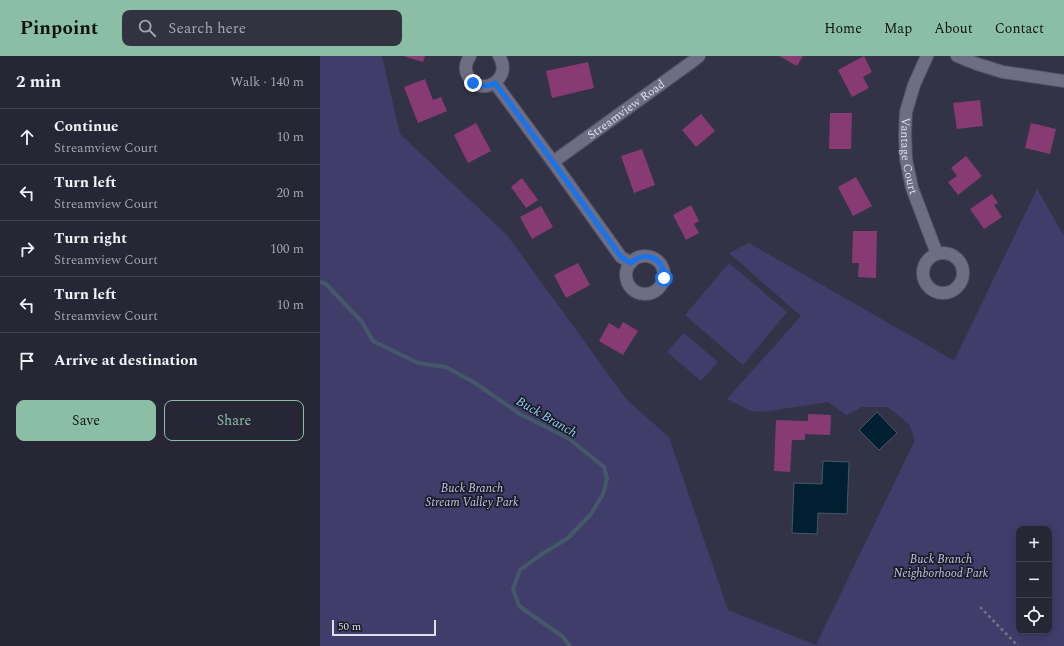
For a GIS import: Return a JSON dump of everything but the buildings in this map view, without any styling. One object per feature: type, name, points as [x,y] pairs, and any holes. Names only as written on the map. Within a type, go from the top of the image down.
[{"type":"street","points":[[470,56],[466,62],[466,73],[469,79],[478,86],[490,86],[499,79],[503,68],[502,62],[498,56]]},
{"type":"street","name":"Streamview Road","points":[[553,162],[698,56]]},
{"type":"street","name":"Vantage Court","points":[[927,56],[914,85],[906,112],[906,159],[912,188],[937,254]]},
{"type":"street","points":[[957,56],[1003,72],[1064,81]]},
{"type":"street","points":[[495,83],[621,257],[631,263]]},
{"type":"path","points":[[980,607],[1018,646]]},
{"type":"green space","points":[[320,56],[382,56],[400,134],[507,235],[627,400],[669,437],[728,610],[816,645],[915,440],[909,424],[888,407],[862,407],[847,415],[828,402],[762,412],[751,411],[727,399],[801,316],[729,253],[749,243],[953,360],[955,359],[1037,189],[1064,236],[1064,646],[320,646]]},
{"type":"green space","points":[[729,263],[787,312],[743,365],[685,315]]},
{"type":"green space","points":[[684,333],[718,362],[701,381],[667,352]]},
{"type":"water","points":[[877,412],[897,433],[879,450],[859,430]]},
{"type":"water","points":[[823,461],[849,462],[847,514],[818,513],[817,534],[792,533],[794,483],[822,484]]},
{"type":"waterway","name":"Buck Branch","points":[[320,282],[326,284],[362,322],[373,341],[418,363],[446,367],[475,383],[520,414],[568,438],[604,467],[607,479],[603,494],[591,514],[568,538],[520,570],[513,589],[519,606],[562,636],[570,646]]},
{"type":"route","points":[[473,83],[478,86],[490,86],[495,83],[621,257],[631,263],[641,257],[647,256],[653,258],[662,266],[664,278]]},
{"type":"park label","name":"Buck Branch Stream Valley Park","points":[[472,495]]},
{"type":"park label","name":"Buck Branch Neighborhood Park","points":[[941,566]]}]
